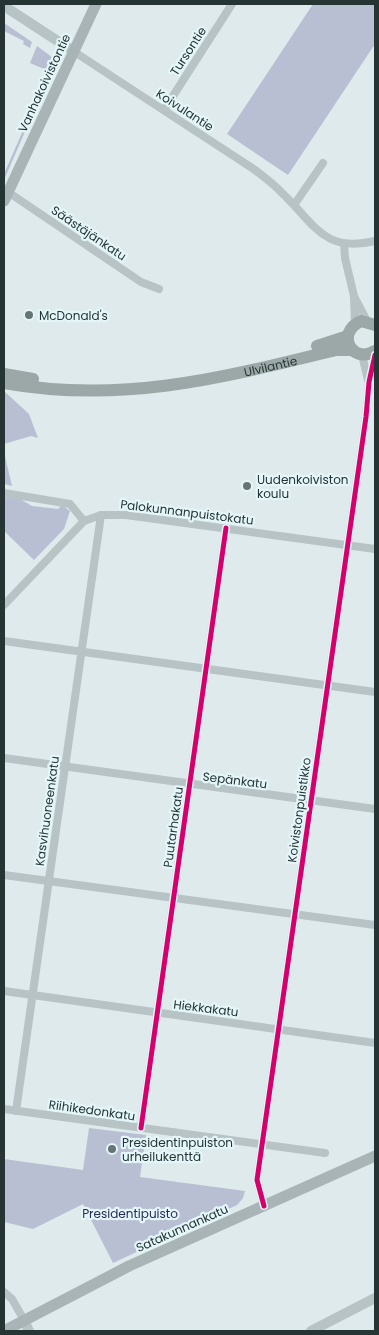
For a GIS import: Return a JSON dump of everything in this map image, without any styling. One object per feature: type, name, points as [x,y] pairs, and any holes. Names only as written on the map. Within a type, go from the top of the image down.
[{"type":"main road","name":"Vanhakoivistontie","points":[[6,196],[96,4]]},
{"type":"main road","points":[[366,323],[348,336],[348,342],[366,353]]},
{"type":"main road","name":"Ulvilantie","points":[[187,383],[348,336]]},
{"type":"main road","name":"Ulvilantie","points":[[4,383],[60,391],[138,390],[233,375],[336,350],[366,353]]},
{"type":"main road","name":"Ulvilantie","points":[[4,374],[82,390]]},
{"type":"main road","name":"Satakunnankatu","points":[[4,1331],[27,1326],[129,1266],[375,1156]]},
{"type":"street","name":"Tursontie","points":[[164,110],[232,4]]},
{"type":"street","name":"Koivulantie","points":[[4,6],[255,170],[282,193],[324,236],[344,244]]},
{"type":"street","points":[[294,205],[323,163]]},
{"type":"street","name":"Säästäjänkatu","points":[[6,196],[142,282],[159,289]]},
{"type":"street","points":[[366,323],[354,296],[345,258],[344,244],[354,245],[375,241]]},
{"type":"street","points":[[354,296],[366,323]]},
{"type":"street","name":"Koivistonpuistikko","points":[[264,1206],[257,1180],[366,416],[369,382],[366,353]]},
{"type":"street","name":"Koivistonpuistikko","points":[[366,353],[369,382]]},
{"type":"street","points":[[366,416],[375,415]]},
{"type":"street","points":[[4,493],[70,504],[84,520],[4,605]]},
{"type":"street","name":"Palokunnanpuistokatu","points":[[84,520],[101,515],[126,515],[375,549]]},
{"type":"street","name":"Kasvihuoneenkatu","points":[[16,1111],[101,515]]},
{"type":"street","name":"Puutarhakatu","points":[[142,1128],[226,528]]},
{"type":"street","points":[[4,641],[375,692]]},
{"type":"street","name":"Sepänkatu","points":[[4,758],[375,809]]},
{"type":"street","points":[[4,875],[375,925]]},
{"type":"street","name":"Hiekkakatu","points":[[4,991],[158,1014],[375,1042]]},
{"type":"street","name":"Riihikedonkatu","points":[[4,1109],[325,1153]]},
{"type":"street","points":[[4,1292],[12,1299],[27,1326]]},
{"type":"street","points":[[311,1331],[375,1298]]},
{"type":"green space","points":[[313,4],[375,4],[375,44],[288,175],[227,134]]},
{"type":"green space","points":[[4,23],[32,42],[30,48],[23,44],[24,41],[4,31]]},
{"type":"green space","points":[[37,46],[56,60],[4,180],[4,174],[49,71],[30,63]]},
{"type":"green space","points":[[4,391],[29,414],[38,438],[31,436],[4,444]]},
{"type":"green space","points":[[4,452],[12,486],[4,484]]},
{"type":"green space","points":[[4,497],[20,499],[32,506],[58,509],[62,505],[70,511],[64,529],[34,560],[4,531]]},
{"type":"green space","name":"Presidentipuisto","points":[[89,1128],[146,1135],[140,1177],[245,1191],[243,1198],[237,1205],[113,1263],[83,1204],[33,1229],[4,1222],[4,1159],[83,1170]]},
{"type":"cycle path","points":[[264,1206],[257,1180],[366,417],[369,382],[375,355]]},
{"type":"cycle path","points":[[141,1128],[226,528]]},
{"type":"place","name":"McDonald's","points":[[29,315]]},
{"type":"place","name":"Uudenkoiviston koulu","points":[[247,486]]},
{"type":"place","name":"Presidentinpuiston urheilukenttä","points":[[112,1149]]}]
